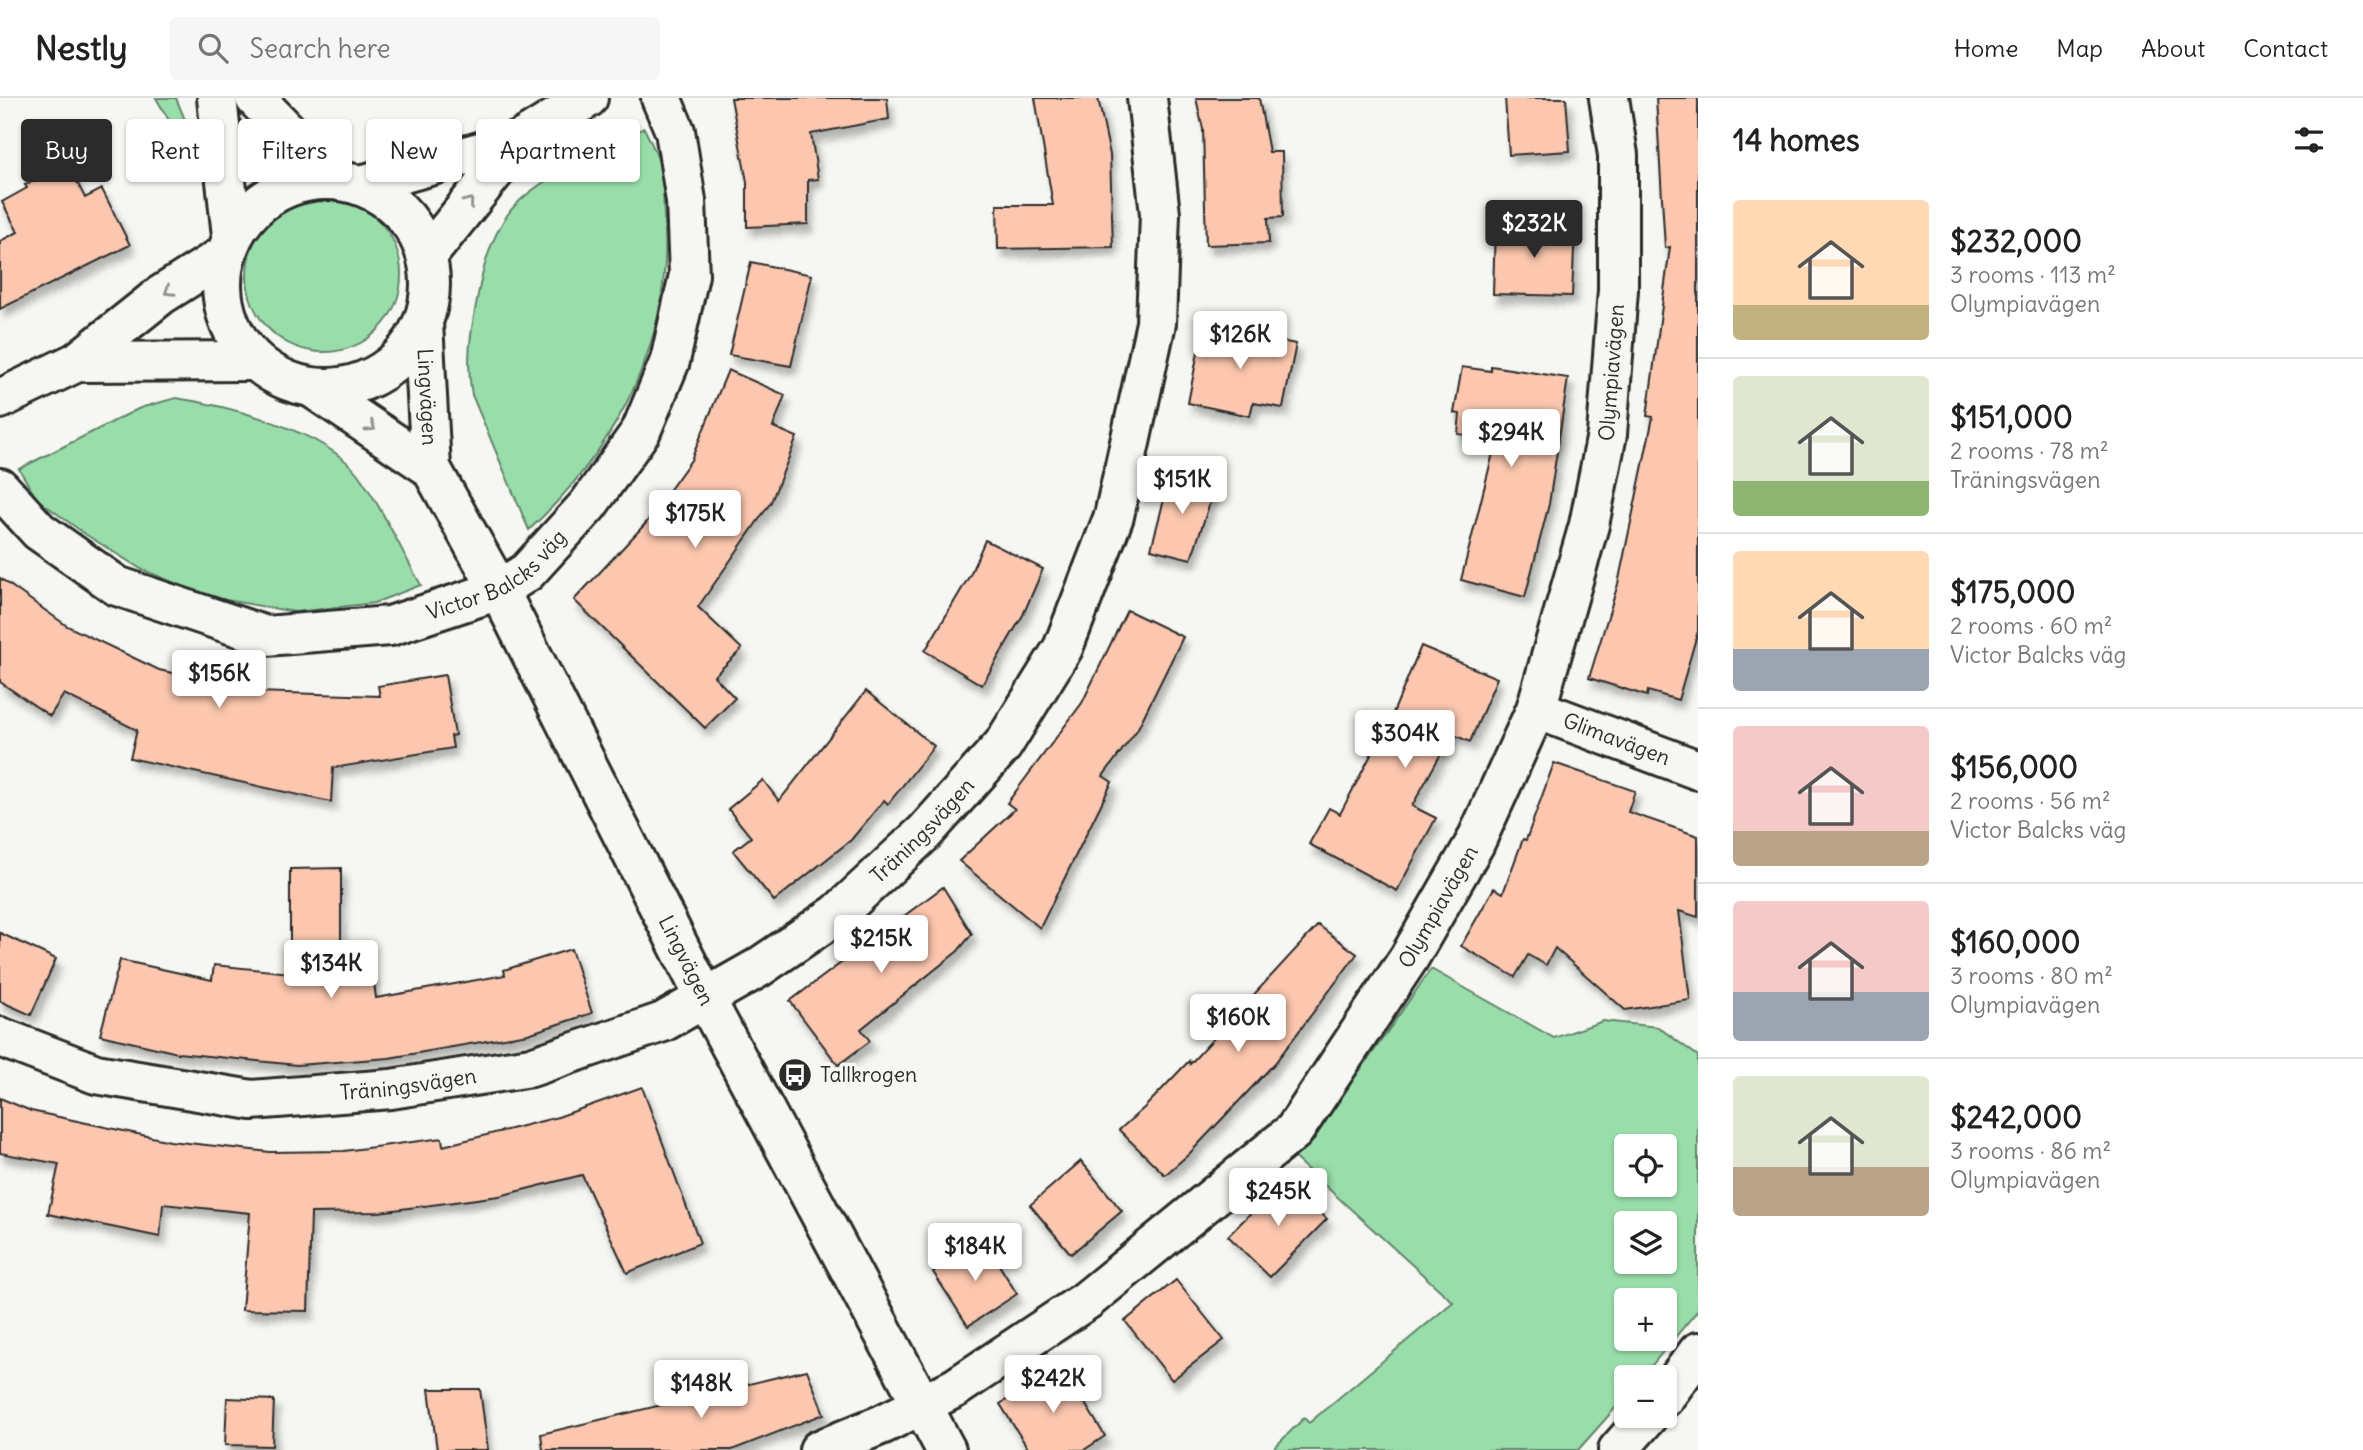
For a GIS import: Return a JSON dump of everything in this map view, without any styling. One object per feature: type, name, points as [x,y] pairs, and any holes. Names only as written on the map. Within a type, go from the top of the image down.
[{"type":"street","points":[[217,98],[229,245]]},
{"type":"street","points":[[255,98],[278,119]]},
{"type":"street","points":[[554,119],[588,98]]},
{"type":"street","name":"Victor Balcks väg","points":[[0,488],[38,531],[117,586],[266,636],[390,626],[499,590],[527,572],[588,505],[641,431],[670,361],[689,275],[686,201],[675,131],[661,98]]},
{"type":"street","name":"Träningsvägen","points":[[0,1037],[96,1074],[252,1100],[391,1090],[531,1067],[663,1021],[758,968],[837,914],[925,832],[1003,745],[1063,648],[1114,516],[1156,323],[1160,214],[1147,98]]},
{"type":"street","name":"Olympiavägen","points":[[819,1450],[955,1388],[1087,1300],[1294,1131],[1409,958],[1475,843],[1536,709],[1589,525],[1607,433],[1618,290],[1618,155],[1609,98]]},
{"type":"street","points":[[352,181],[476,151]]},
{"type":"street","points":[[304,182],[281,189],[253,208],[229,245],[222,269],[223,304],[233,335],[254,361],[282,380],[314,389],[344,387],[374,378],[403,355],[423,323],[429,301],[427,256],[418,234],[405,216],[385,197],[347,182]]},
{"type":"street","points":[[427,256],[486,182]]},
{"type":"street","points":[[0,399],[77,362],[229,245]]},
{"type":"street","name":"Lingvägen","points":[[423,323],[431,468],[499,590],[705,998],[946,1450]]},
{"type":"street","points":[[77,362],[254,361]]},
{"type":"street","name":"Lingvägen","points":[[314,389],[431,468]]},
{"type":"street","name":"Glimavägen","points":[[1536,709],[1698,769]]},
{"type":"street","points":[[1677,1380],[1698,1352]]},
{"type":"street","points":[[1618,1450],[1637,1428]]},
{"type":"green space","points":[[156,98],[176,98],[185,119],[168,119]]},
{"type":"green space","points":[[644,128],[655,152],[661,167],[663,185],[665,261],[660,305],[650,347],[634,388],[614,426],[589,463],[529,530],[472,395],[469,372],[471,339],[484,269],[501,224],[519,201],[544,182],[640,182],[640,130]]},
{"type":"green space","points":[[324,198],[353,204],[378,221],[395,246],[401,275],[395,304],[378,329],[353,346],[324,352],[295,346],[270,329],[253,304],[247,275],[253,246],[270,221],[295,204]]},
{"type":"green space","points":[[176,398],[273,422],[322,444],[342,458],[357,473],[374,499],[421,585],[374,603],[295,612],[209,597],[141,569],[85,534],[37,499],[19,469],[140,408]]},
{"type":"green space","points":[[1431,969],[1554,1038],[1603,1021],[1658,1027],[1698,1056],[1698,1310],[1677,1335],[1677,1288],[1614,1288],[1614,1351],[1664,1351],[1652,1365],[1614,1365],[1614,1410],[1578,1450],[1272,1450],[1304,1418],[1309,1423],[1453,1302],[1289,1153],[1365,1064]]},
{"type":"building","points":[[731,98],[887,98],[889,119],[811,134],[818,179],[808,180],[808,224],[747,227],[747,182]]},
{"type":"building","points":[[1035,98],[1098,98],[1110,155],[1113,247],[998,249],[997,205],[1053,205]]},
{"type":"building","points":[[1196,98],[1259,98],[1269,152],[1282,152],[1283,217],[1268,218],[1269,243],[1206,245],[1203,129]]},
{"type":"building","points":[[1505,98],[1566,98],[1570,151],[1509,155]]},
{"type":"building","points":[[1656,98],[1698,98],[1698,631],[1678,700],[1648,691],[1647,696],[1589,678],[1618,584],[1653,417],[1647,416],[1670,247],[1665,248]]},
{"type":"building","points":[[31,182],[77,182],[85,198],[102,189],[130,245],[0,309],[0,241],[18,232],[2,202],[27,188],[25,185]]},
{"type":"building","points":[[1495,224],[1575,226],[1572,296],[1493,294]]},
{"type":"building","points":[[751,262],[812,275],[791,366],[729,355]]},
{"type":"building","points":[[1203,326],[1296,344],[1283,408],[1253,403],[1250,416],[1188,403]]},
{"type":"building","points":[[1491,366],[1568,378],[1549,504],[1525,597],[1461,580],[1493,453],[1493,439],[1458,434],[1460,414],[1454,413],[1462,367],[1491,371]]},
{"type":"building","points":[[728,370],[785,395],[773,427],[797,437],[771,502],[698,607],[742,649],[714,676],[735,698],[705,728],[574,600],[646,523],[691,460]]},
{"type":"building","points":[[1171,473],[1216,485],[1191,559],[1151,549]]},
{"type":"building","points":[[985,540],[1043,569],[1023,615],[982,685],[925,651],[970,575]]},
{"type":"building","points":[[0,578],[67,626],[159,670],[255,692],[380,696],[378,686],[445,675],[455,735],[451,736],[453,748],[333,768],[331,802],[130,758],[137,730],[64,694],[50,716],[0,682]]},
{"type":"building","points":[[1127,610],[1183,637],[1137,730],[1103,776],[1112,782],[1040,928],[959,861],[1015,809],[1007,803],[1082,703]]},
{"type":"building","points":[[1421,646],[1497,678],[1470,742],[1452,734],[1412,806],[1436,818],[1397,891],[1309,844],[1329,808],[1340,814],[1393,713]]},
{"type":"building","points":[[866,691],[934,746],[888,804],[884,800],[851,840],[774,901],[733,851],[751,837],[728,809],[763,780],[779,801]]},
{"type":"building","points":[[1554,763],[1635,791],[1628,812],[1698,836],[1698,917],[1679,911],[1690,1000],[1625,1010],[1555,948],[1546,965],[1528,955],[1515,977],[1461,946],[1494,888],[1503,893]]},
{"type":"building","points":[[341,868],[341,977],[373,975],[376,998],[505,975],[504,970],[571,949],[592,1013],[528,1034],[389,1058],[297,1065],[178,1053],[100,1035],[120,960],[212,980],[214,965],[290,973],[290,869]]},
{"type":"building","points":[[943,887],[972,934],[958,951],[861,1029],[870,1041],[838,1065],[790,1001]]},
{"type":"building","points":[[1318,925],[1357,954],[1275,1063],[1189,1154],[1165,1175],[1119,1130],[1189,1061],[1190,1064]]},
{"type":"building","points":[[0,933],[56,959],[31,1015],[0,1001]]},
{"type":"building","points":[[642,1087],[700,1243],[627,1273],[582,1175],[499,1196],[379,1212],[311,1213],[308,1311],[242,1310],[250,1213],[163,1204],[160,1237],[48,1214],[59,1164],[0,1153],[0,1098],[31,1111],[170,1141],[270,1152],[344,1151],[442,1138],[443,1146],[558,1117]]},
{"type":"building","points":[[1081,1161],[1122,1211],[1071,1254],[1030,1205]]},
{"type":"building","points":[[1285,1178],[1327,1219],[1270,1277],[1228,1236]]},
{"type":"building","points":[[983,1239],[1017,1294],[968,1326],[933,1272]]},
{"type":"building","points":[[1176,1280],[1224,1340],[1172,1380],[1125,1321]]},
{"type":"building","points":[[1061,1365],[1105,1436],[1084,1450],[1029,1450],[1000,1404]]},
{"type":"building","points":[[807,1370],[824,1414],[732,1450],[543,1450],[541,1434]]},
{"type":"building","points":[[429,1389],[480,1389],[488,1450],[437,1450]]},
{"type":"building","points":[[227,1398],[274,1400],[272,1446],[225,1445]]},
{"type":"place","name":"Tallkrogen","points":[[795,1075]]}]
